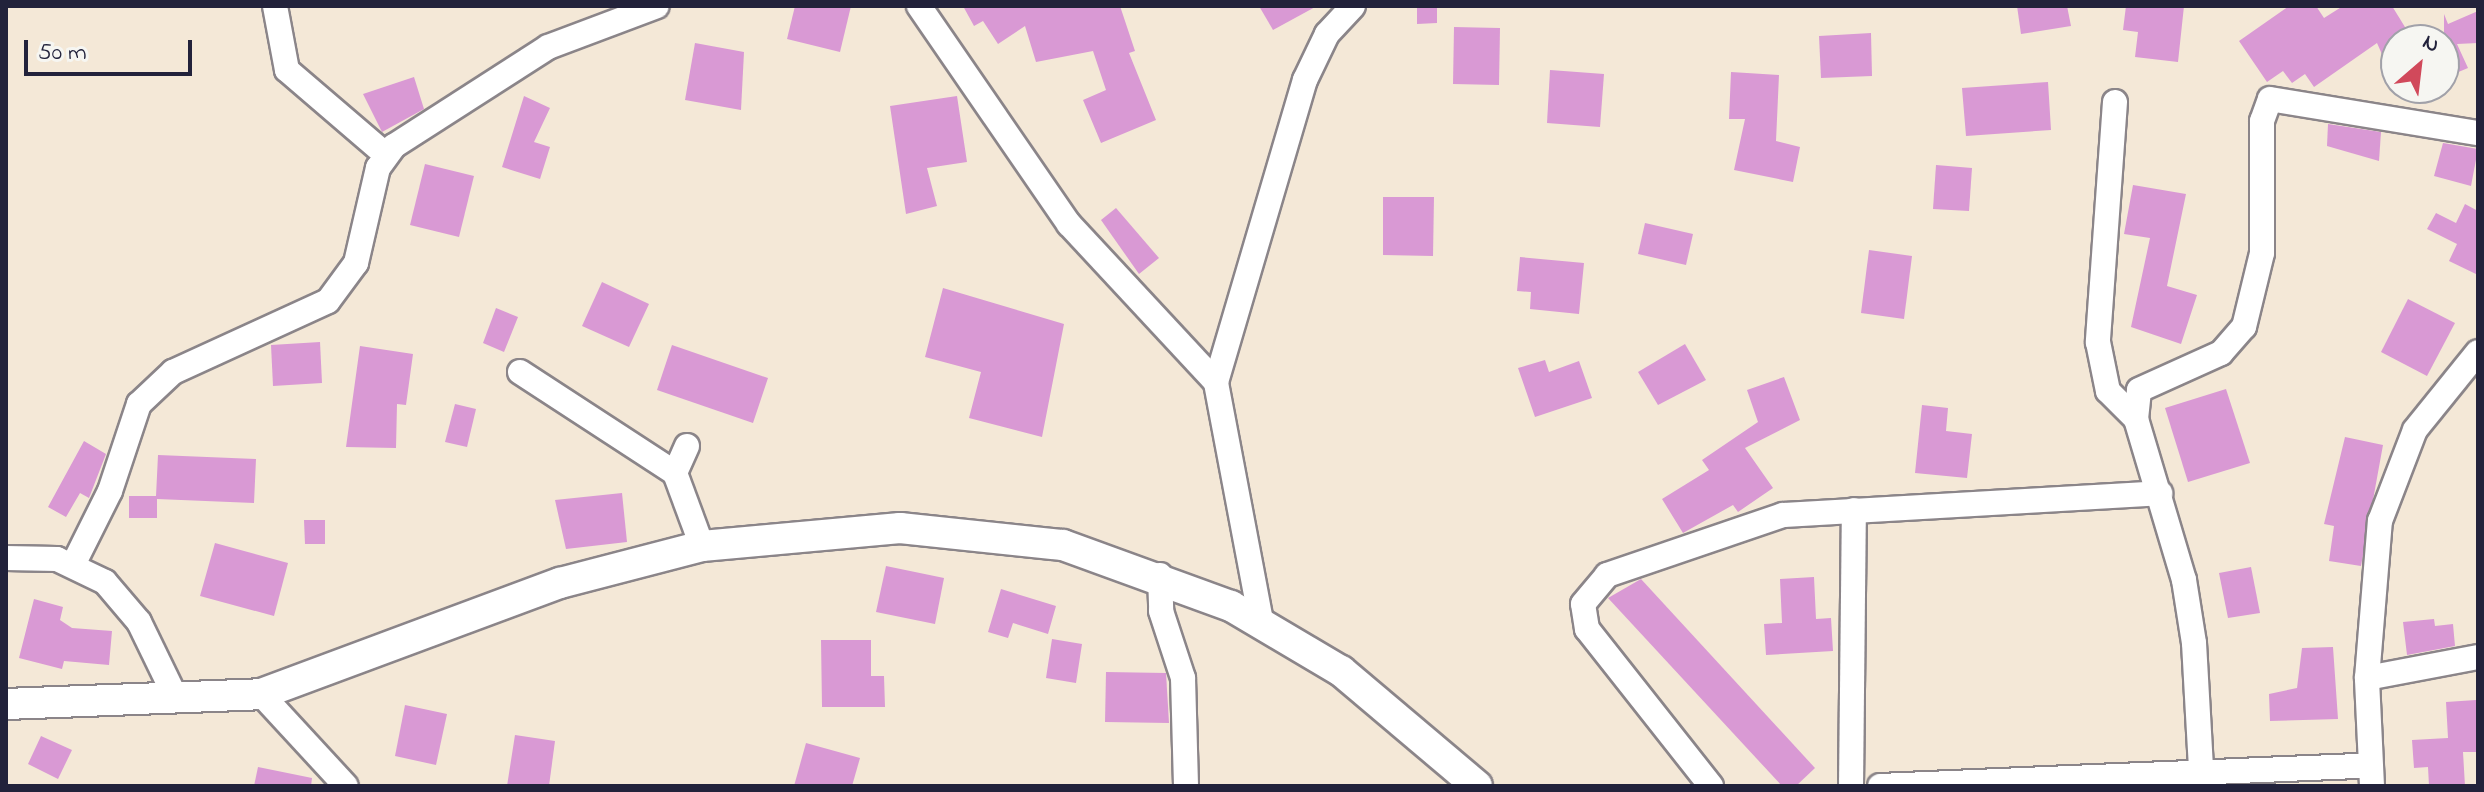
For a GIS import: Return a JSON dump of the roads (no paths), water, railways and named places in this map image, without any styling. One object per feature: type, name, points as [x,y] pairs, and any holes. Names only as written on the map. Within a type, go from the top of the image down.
[{"type":"street","points":[[275,6],[287,70],[386,155]]},
{"type":"street","points":[[74,563],[110,491],[139,404],[173,372],[328,301],[356,263],[386,155],[548,47],[657,6]]},
{"type":"street","points":[[919,6],[1069,224],[1216,382]]},
{"type":"street","points":[[1261,621],[1216,382],[1305,80],[1327,34],[1353,6]]},
{"type":"street","points":[[2136,419],[2144,384],[2221,353],[2244,327],[2262,253],[2268,101],[2308,100],[2452,134],[2478,133]]},
{"type":"street","points":[[2115,102],[2098,342],[2108,391],[2136,419],[2160,493],[2194,643],[2202,779]]},
{"type":"street","points":[[1880,786],[2372,776],[2367,678],[2373,567],[2388,490],[2433,400],[2478,352]]},
{"type":"street","points":[[520,372],[675,473],[702,546]]},
{"type":"street","points":[[675,473],[687,446]]},
{"type":"street","points":[[1711,786],[1587,629],[1586,594],[1607,575],[1695,539],[1783,515],[2160,493]]},
{"type":"street","points":[[1851,786],[1854,510]]},
{"type":"street","points":[[6,704],[173,692],[261,694],[560,583],[702,546],[820,531],[930,530],[1063,545],[1160,575],[1261,621],[1341,671],[1477,786]]},
{"type":"street","points":[[6,558],[74,563],[105,582],[139,622],[173,692]]},
{"type":"street","points":[[1160,575],[1161,611],[1183,678],[1186,786]]},
{"type":"street","points":[[2367,678],[2478,657]]},
{"type":"street","points":[[261,694],[346,786]]}]
